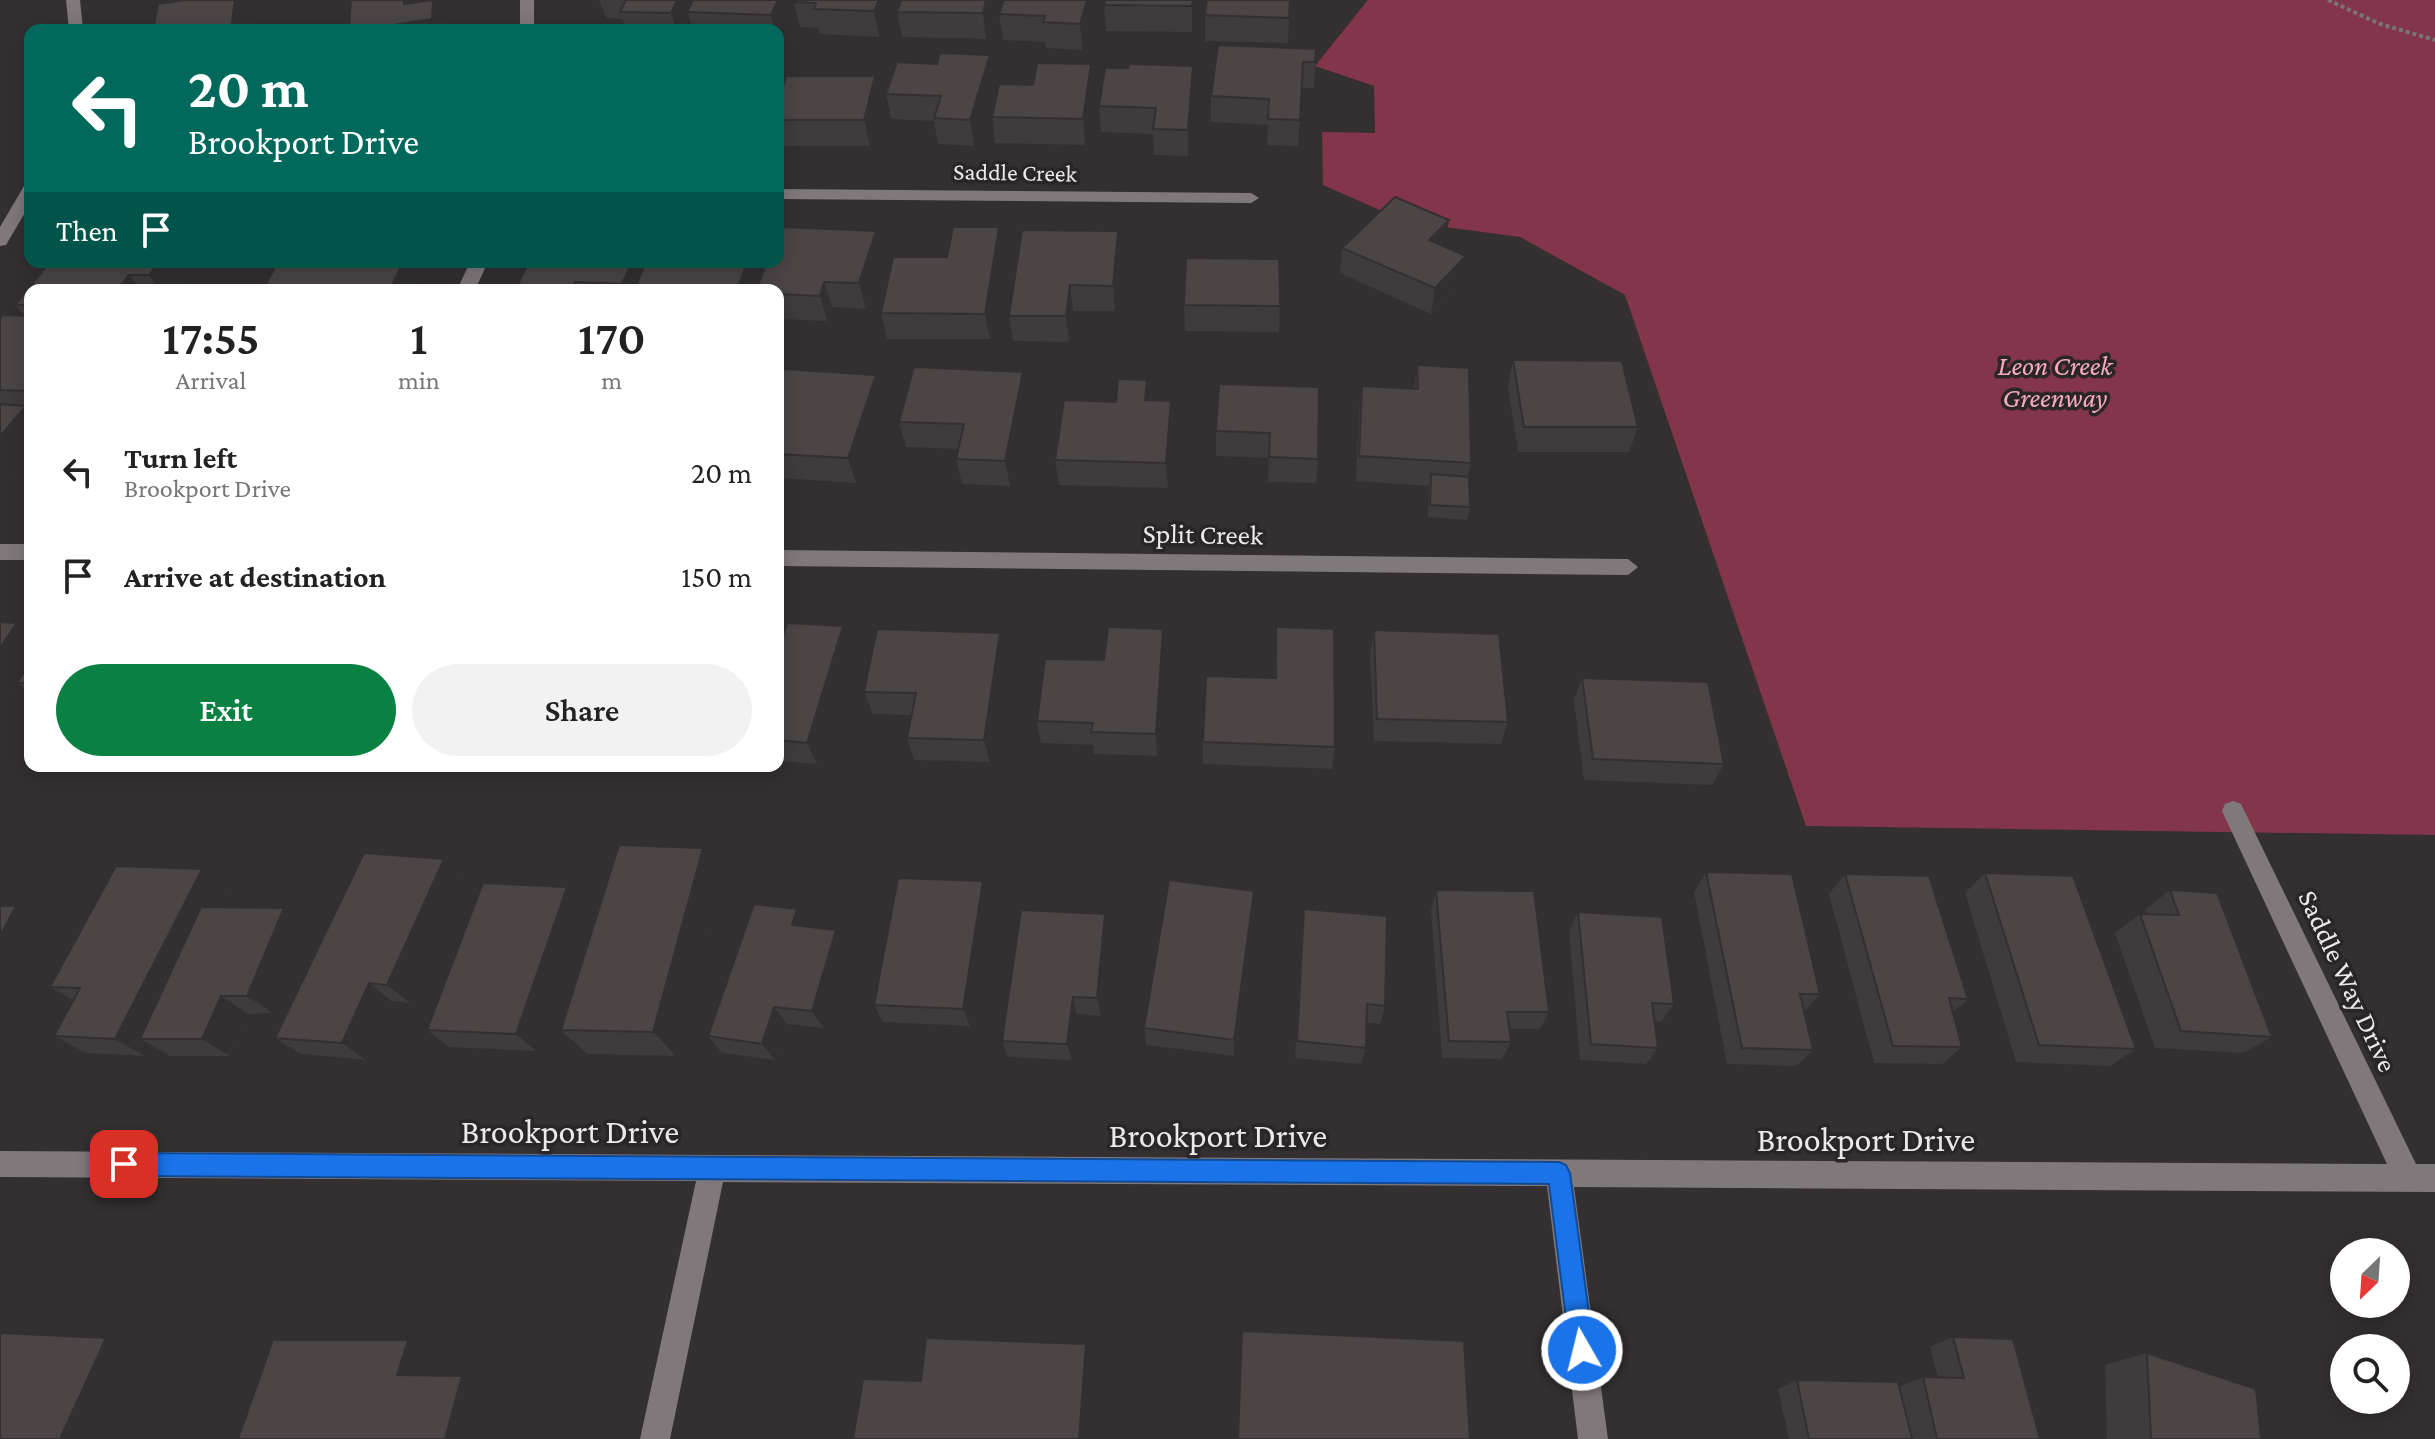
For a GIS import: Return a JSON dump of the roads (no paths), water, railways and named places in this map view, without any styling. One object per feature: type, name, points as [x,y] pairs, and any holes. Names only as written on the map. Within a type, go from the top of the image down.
[{"type":"street","points":[[73,0],[75,24]]},
{"type":"street","points":[[527,0],[527,24]]},
{"type":"street","name":"Saddle Creek","points":[[784,194],[1251,198]]},
{"type":"street","points":[[0,241],[24,200]]},
{"type":"street","points":[[0,552],[24,552]]},
{"type":"street","name":"Split Creek","points":[[784,558],[1628,567]]},
{"type":"street","name":"Saddle Way Drive","points":[[2233,811],[2421,1178]]},
{"type":"street","name":"Brookport Drive","points":[[0,1164],[2421,1178]]},
{"type":"street","points":[[655,1439],[712,1168]]},
{"type":"street","points":[[1559,1173],[1593,1439]]},
{"type":"park label","name":"Leon Creek Greenway","points":[[2055,381]]}]
